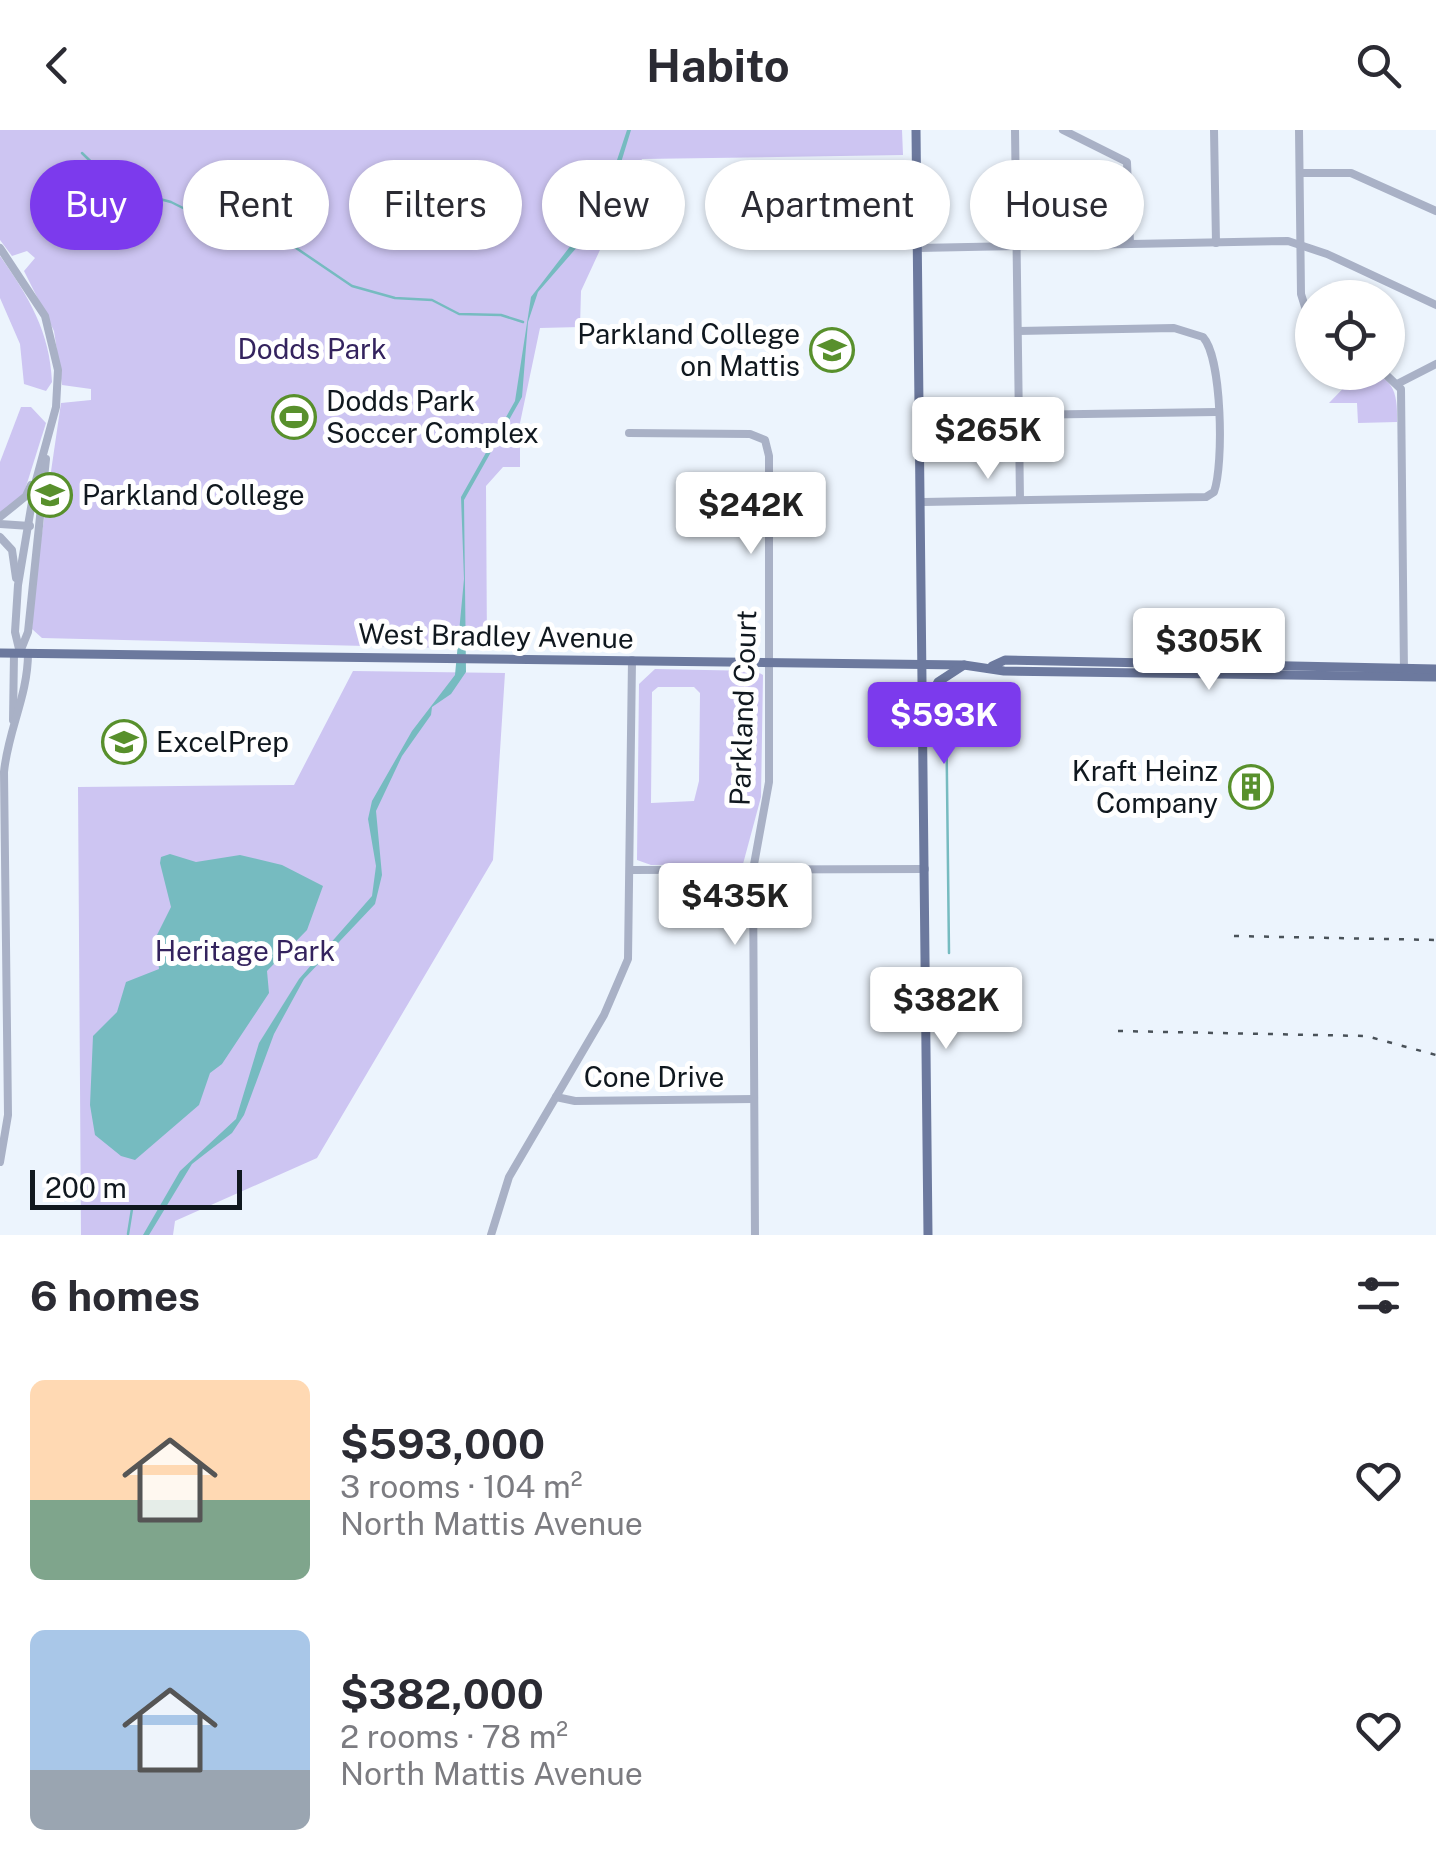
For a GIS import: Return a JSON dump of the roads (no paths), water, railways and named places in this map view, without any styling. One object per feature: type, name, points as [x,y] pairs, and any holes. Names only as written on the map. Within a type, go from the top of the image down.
[{"type":"main road","points":[[916,130],[917,160]]},
{"type":"main road","points":[[918,250],[928,1235]]},
{"type":"main road","name":"West Bradley Avenue","points":[[0,653],[924,664],[992,666],[1004,671],[1404,672],[1436,668]]},
{"type":"main road","points":[[924,709],[938,682],[964,665]]},
{"type":"main road","name":"West Bradley Avenue","points":[[1404,672],[1436,677]]},
{"type":"street","points":[[1014,130],[1015,160]]},
{"type":"street","points":[[1063,130],[1123,160]]},
{"type":"street","points":[[1214,130],[1216,243]]},
{"type":"street","points":[[1299,130],[1302,280]]},
{"type":"street","points":[[1300,173],[1351,173],[1436,211]]},
{"type":"street","points":[[1144,244],[1300,244],[1436,305]]},
{"type":"street","points":[[0,248],[38,303],[54,344],[58,396],[18,585],[14,632],[27,688],[4,737],[2,885],[7,1135],[0,1162]]},
{"type":"street","points":[[1016,250],[1020,500]]},
{"type":"street","points":[[922,502],[1206,497],[1213,493],[1219,464],[1215,357],[1200,334],[1174,328],[1018,331]]},
{"type":"street","points":[[1405,380],[1436,364]]},
{"type":"street","points":[[1399,390],[1404,672]]},
{"type":"street","points":[[1019,415],[1216,412]]},
{"type":"street","name":"Parkland Court","points":[[630,433],[750,434],[765,440],[769,456],[767,798],[753,870],[755,1235]]},
{"type":"street","points":[[0,520],[26,496],[46,449]]},
{"type":"street","points":[[21,653],[28,632],[32,527],[40,468]]},
{"type":"street","points":[[0,520],[32,527]]},
{"type":"street","points":[[0,537],[12,550],[18,585]]},
{"type":"street","points":[[490,1235],[509,1177],[623,975],[630,941],[632,660]]},
{"type":"street","points":[[632,870],[925,869]]},
{"type":"street","name":"Cone Drive","points":[[556,1097],[575,1101],[754,1099]]},
{"type":"water","points":[[627,130],[631,130],[622,160],[617,160]]},
{"type":"water","points":[[567,250],[575,250],[538,292],[528,322],[522,397],[464,500],[466,672],[451,694],[432,707],[431,715],[402,756],[376,811],[382,875],[375,904],[304,979],[274,1034],[244,1115],[232,1133],[192,1164],[149,1235],[143,1235],[180,1171],[236,1119],[259,1043],[299,979],[372,896],[376,866],[368,819],[372,801],[412,731],[455,675],[464,579],[461,497],[515,401],[531,297]]},
{"type":"water","points":[[170,854],[196,862],[240,855],[282,865],[323,886],[307,930],[267,971],[269,993],[222,1064],[210,1073],[199,1105],[135,1160],[121,1156],[95,1135],[90,1105],[93,1036],[117,1012],[126,982],[159,969],[156,937],[171,907],[160,863],[161,857]]},
{"type":"waterway","points":[[82,153],[118,188],[171,202],[219,226],[274,233],[352,286],[395,298],[432,300],[459,314],[501,315],[523,322]]},
{"type":"waterway","points":[[946,697],[949,953]]},
{"type":"waterway","points":[[128,1234],[132,1209]]},
{"type":"railway","points":[[1234,936],[1436,940]]},
{"type":"railway","points":[[1118,1031],[1366,1036],[1436,1055]]},
{"type":"place","name":"Parkland College on Mattis","points":[[832,350]]},
{"type":"place","name":"Dodds Park Soccer Complex","points":[[294,417]]},
{"type":"place","name":"Parkland College","points":[[50,495]]},
{"type":"place","name":"ExcelPrep","points":[[124,742]]},
{"type":"place","name":"Kraft Heinz Company","points":[[1251,787]]},
{"type":"park label","name":"Dodds Park","points":[[312,349]]},
{"type":"park label","name":"Heritage Park","points":[[245,951]]}]
